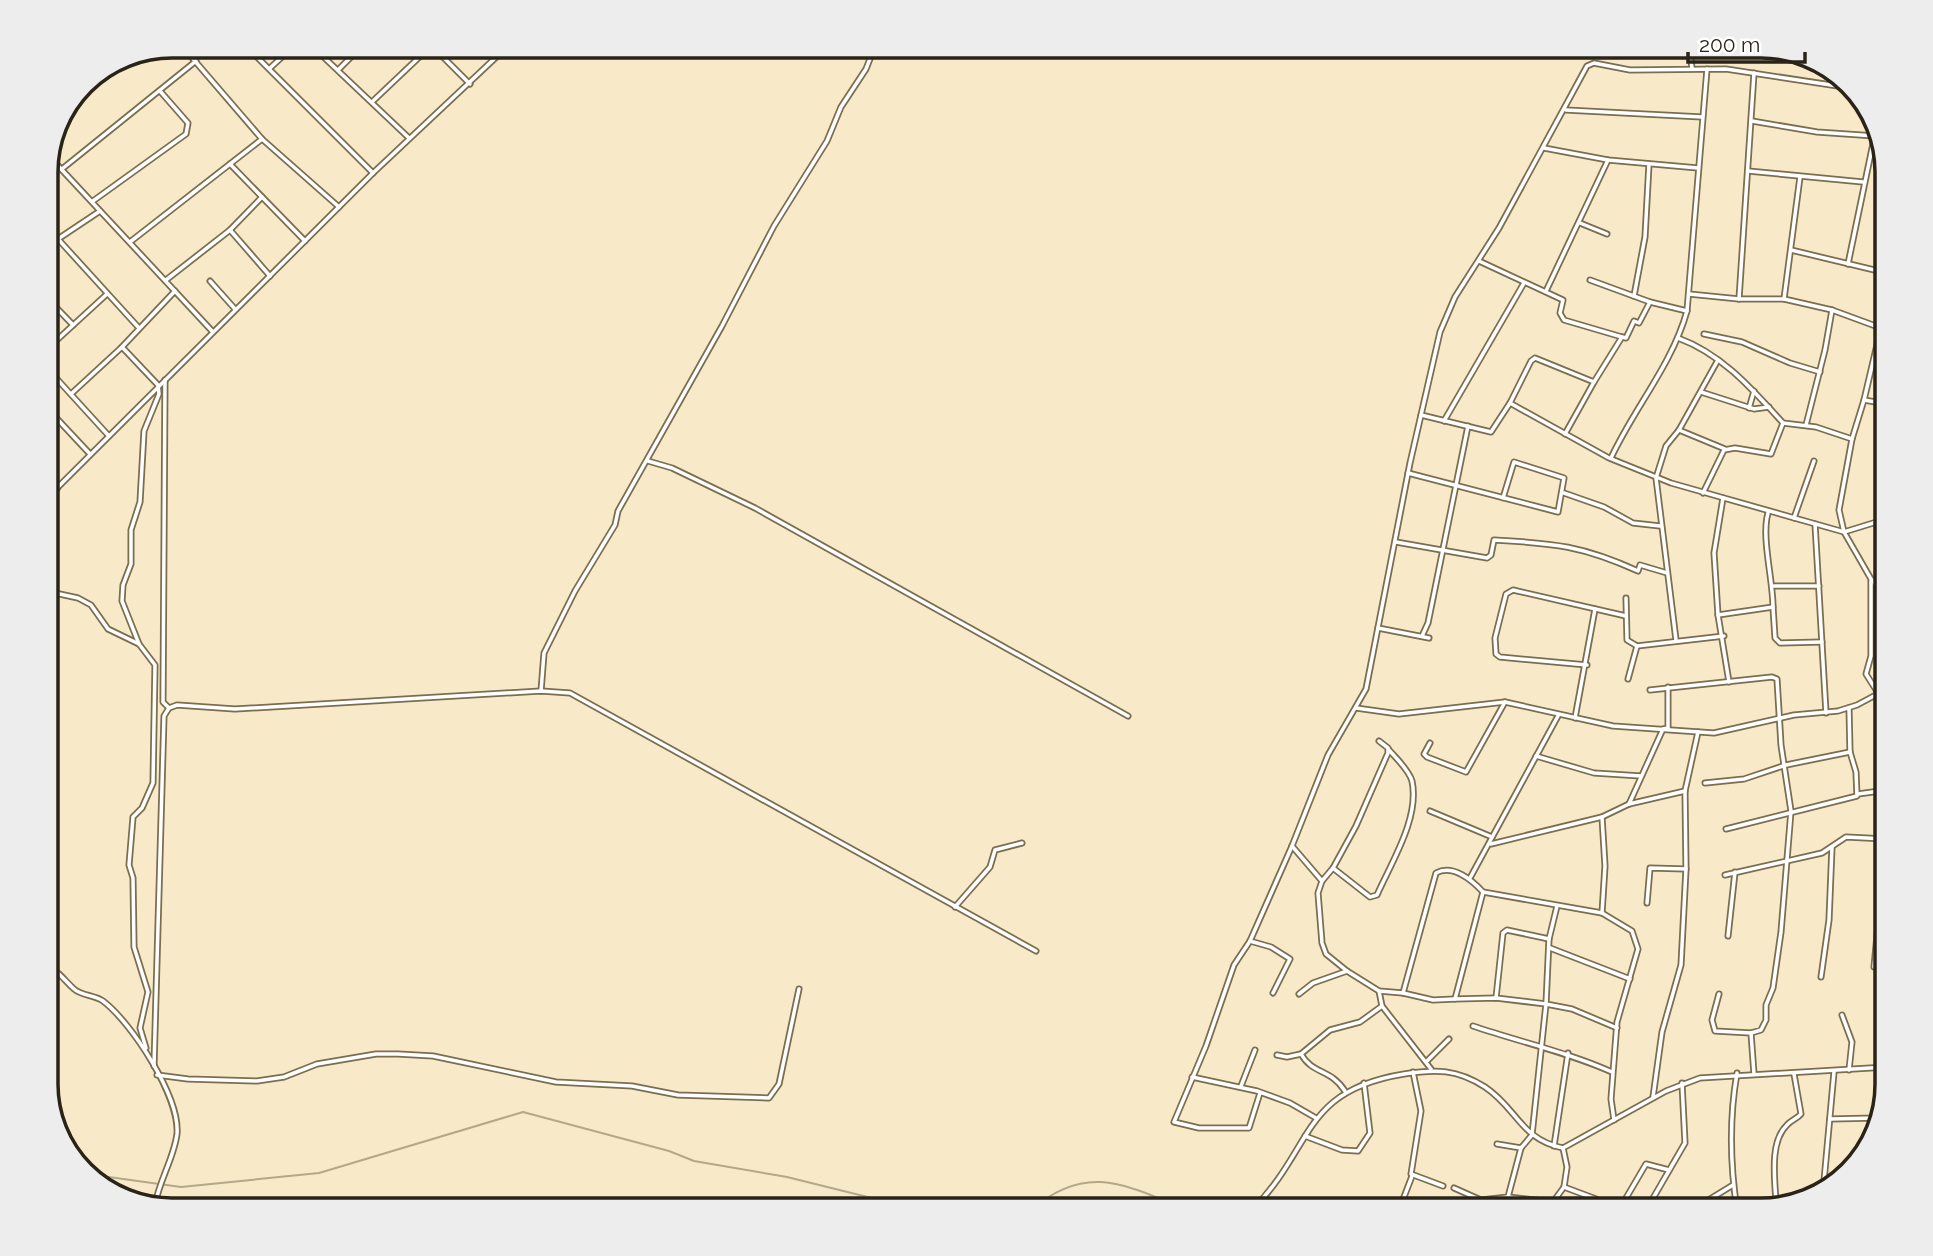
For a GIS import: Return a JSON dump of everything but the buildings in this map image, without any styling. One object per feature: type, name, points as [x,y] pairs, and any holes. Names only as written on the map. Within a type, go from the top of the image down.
[{"type":"street","points":[[191,58],[262,139],[339,207]]},
{"type":"street","points":[[259,58],[373,173]]},
{"type":"street","points":[[269,68],[280,58]]},
{"type":"street","points":[[326,58],[410,139]]},
{"type":"street","points":[[339,69],[350,58]]},
{"type":"street","points":[[373,101],[419,58]]},
{"type":"street","points":[[444,58],[470,84]]},
{"type":"street","points":[[58,488],[212,331],[373,173],[496,58]]},
{"type":"street","points":[[541,691],[544,653],[722,326],[735,297],[750,276],[813,159],[827,141],[841,107],[870,58]]},
{"type":"street","points":[[1691,58],[1692,68]]},
{"type":"street","points":[[62,169],[195,63]]},
{"type":"street","points":[[1260,1093],[1249,1128],[1199,1128],[1175,1124],[1175,1117],[1206,1046],[1234,965],[1250,941],[1328,755],[1366,689],[1421,415],[1440,332],[1455,297],[1479,261],[1590,64],[1630,69],[1692,68],[1754,73],[1835,86]]},
{"type":"street","points":[[1611,458],[1678,338],[1687,312],[1707,69]]},
{"type":"street","points":[[1739,299],[1754,73]]},
{"type":"street","points":[[93,201],[186,134],[188,123],[160,91]]},
{"type":"street","points":[[1566,110],[1702,117]]},
{"type":"street","points":[[1752,121],[1816,132],[1869,136]]},
{"type":"street","points":[[130,242],[262,139]]},
{"type":"street","points":[[1848,264],[1872,147]]},
{"type":"street","points":[[1544,148],[1608,160],[1698,168]]},
{"type":"street","points":[[1546,291],[1608,160]]},
{"type":"street","points":[[58,164],[212,331]]},
{"type":"street","points":[[230,164],[305,242]]},
{"type":"street","points":[[1634,296],[1645,237],[1649,164]]},
{"type":"street","points":[[1748,171],[1863,182]]},
{"type":"street","points":[[1784,299],[1793,214],[1800,177]]},
{"type":"street","points":[[166,280],[230,230],[262,197]]},
{"type":"street","points":[[100,211],[58,239],[139,328]]},
{"type":"street","points":[[1580,223],[1607,234]]},
{"type":"street","points":[[230,230],[270,276]]},
{"type":"street","points":[[1791,250],[1875,270]]},
{"type":"street","points":[[1479,261],[1564,301],[1560,313],[1564,320],[1622,338]]},
{"type":"street","points":[[1590,280],[1687,312]]},
{"type":"street","points":[[210,281],[235,309]]},
{"type":"street","points":[[1444,421],[1524,282]]},
{"type":"street","points":[[71,394],[122,347],[174,291]]},
{"type":"street","points":[[58,339],[107,294]]},
{"type":"street","points":[[1689,294],[1739,299],[1784,299],[1832,310],[1875,326]]},
{"type":"street","points":[[1565,434],[1622,338],[1626,338],[1634,321],[1639,323],[1644,318],[1650,302]]},
{"type":"street","points":[[58,309],[73,325]]},
{"type":"street","points":[[1806,425],[1832,310]]},
{"type":"street","points":[[1704,334],[1742,342],[1790,363],[1820,372]]},
{"type":"street","points":[[1678,338],[1718,360],[1754,391],[1783,423],[1806,425],[1852,439]]},
{"type":"street","points":[[122,347],[158,385],[159,394],[144,431],[139,502],[131,530],[131,564],[123,586],[122,601],[139,644],[155,665],[156,680],[153,701],[153,783],[142,808],[133,817],[129,865],[133,878],[134,947],[148,992],[140,1028],[176,1125],[173,1147],[156,1197]]},
{"type":"street","points":[[1875,353],[1852,439],[1840,502],[1844,532],[1875,583]]},
{"type":"street","points":[[1421,415],[1491,432],[1533,359],[1594,382]]},
{"type":"street","points":[[1676,640],[1656,478],[1666,446],[1702,392],[1718,360]]},
{"type":"street","points":[[165,379],[161,643],[163,702],[169,708]]},
{"type":"street","points":[[58,380],[108,435]]},
{"type":"street","points":[[1749,408],[1754,391]]},
{"type":"street","points":[[1702,392],[1749,408],[1769,407]]},
{"type":"street","points":[[1864,400],[1875,402]]},
{"type":"street","points":[[1510,403],[1611,458],[1656,478],[1768,513],[1844,532],[1875,522]]},
{"type":"street","points":[[58,420],[90,454]]},
{"type":"street","points":[[1679,430],[1725,449],[1771,454],[1783,423]]},
{"type":"street","points":[[1422,636],[1458,485],[1468,426]]},
{"type":"street","points":[[1703,493],[1725,449]]},
{"type":"street","points":[[648,461],[672,468],[755,508],[1128,716]]},
{"type":"street","points":[[1794,518],[1814,461]]},
{"type":"street","points":[[1408,473],[1458,485],[1503,498],[1558,512],[1564,478],[1514,462],[1503,498]]},
{"type":"street","points":[[1563,493],[1604,507],[1629,521],[1660,526]]},
{"type":"street","points":[[1723,498],[1714,553],[1718,615],[1724,636],[1729,682]]},
{"type":"street","points":[[1768,513],[1766,527],[1774,586],[1775,638],[1780,643],[1822,642]]},
{"type":"street","points":[[1815,524],[1826,713]]},
{"type":"street","points":[[1395,542],[1488,558],[1494,540],[1569,545],[1596,552],[1638,571],[1640,565],[1667,573]]},
{"type":"street","points":[[1871,579],[1871,656],[1866,674],[1875,688]]},
{"type":"street","points":[[1774,586],[1819,586]]},
{"type":"street","points":[[1587,665],[1500,657],[1496,654],[1495,638],[1506,594],[1513,590],[1626,616]]},
{"type":"street","points":[[58,594],[78,598],[91,605],[108,629],[139,644]]},
{"type":"street","points":[[1626,598],[1627,640],[1637,646],[1724,636]]},
{"type":"street","points":[[1718,615],[1773,607]]},
{"type":"street","points":[[1574,716],[1587,665],[1588,636],[1595,609]]},
{"type":"street","points":[[1378,628],[1429,638]]},
{"type":"street","points":[[1628,679],[1637,646]]},
{"type":"street","points":[[1650,690],[1775,677],[1791,811],[1781,932],[1773,988],[1761,1030],[1751,1033],[1715,1031],[1712,1020],[1720,994]]},
{"type":"street","points":[[1668,687],[1668,728]]},
{"type":"street","points":[[154,1066],[161,898],[158,857],[164,716],[169,708],[177,705],[235,709],[541,691],[581,698],[1036,951]]},
{"type":"street","points":[[1355,708],[1399,714],[1469,704],[1506,702],[1558,716],[1574,716],[1613,726],[1729,732],[1779,718],[1849,708],[1875,695]]},
{"type":"street","points":[[1430,743],[1424,754],[1427,757],[1466,772],[1506,702]]},
{"type":"street","points":[[1849,708],[1850,752],[1858,794]]},
{"type":"street","points":[[1470,878],[1491,844],[1492,837],[1558,716]]},
{"type":"street","points":[[1629,804],[1664,729],[1668,728]]},
{"type":"street","points":[[1653,1097],[1662,1032],[1681,965],[1686,869],[1685,791],[1698,732]]},
{"type":"street","points":[[1333,868],[1370,897],[1377,895],[1405,830],[1412,795],[1409,774],[1379,741]]},
{"type":"street","points":[[1388,748],[1356,826],[1333,868],[1322,881],[1317,903],[1326,954],[1379,991],[1433,1000],[1496,999],[1546,1004],[1572,1009],[1617,1028]]},
{"type":"street","points":[[1705,783],[1744,779],[1786,765],[1850,752]]},
{"type":"street","points":[[1536,756],[1594,773],[1641,776]]},
{"type":"street","points":[[1491,844],[1602,817],[1629,804],[1685,791]]},
{"type":"street","points":[[1726,829],[1875,792]]},
{"type":"street","points":[[1430,811],[1492,837]]},
{"type":"street","points":[[1602,817],[1605,866],[1602,914]]},
{"type":"street","points":[[1725,875],[1822,853],[1852,836],[1875,837]]},
{"type":"street","points":[[955,908],[990,867],[995,850],[1022,843]]},
{"type":"street","points":[[1292,846],[1322,881]]},
{"type":"street","points":[[1821,977],[1829,920],[1834,852],[1832,847]]},
{"type":"street","points":[[1647,903],[1650,868],[1686,869]]},
{"type":"street","points":[[1403,993],[1436,873],[1447,870],[1470,878],[1483,892],[1602,914],[1620,922],[1637,940],[1637,957],[1617,1028],[1612,1073],[1614,1120]]},
{"type":"street","points":[[1728,936],[1735,872]]},
{"type":"street","points":[[1455,999],[1483,892]]},
{"type":"street","points":[[1508,1197],[1521,1147],[1532,1135],[1543,1050],[1549,939],[1557,905]]},
{"type":"street","points":[[1496,999],[1503,933],[1507,930],[1527,932],[1549,939]]},
{"type":"street","points":[[1250,941],[1270,947],[1290,959],[1273,993]]},
{"type":"street","points":[[1550,948],[1630,979]]},
{"type":"street","points":[[1874,967],[1875,959]]},
{"type":"street","points":[[1299,994],[1313,983],[1347,971]]},
{"type":"street","points":[[58,974],[75,991],[102,1000],[146,1048]]},
{"type":"street","points":[[157,1075],[257,1081],[284,1077],[317,1064],[376,1054],[398,1054],[433,1056],[556,1082],[632,1086],[678,1096],[769,1098],[779,1084],[799,989]]},
{"type":"street","points":[[1379,991],[1382,1006],[1431,1069]]},
{"type":"street","points":[[1277,1055],[1287,1057],[1301,1054],[1330,1030],[1360,1022],[1382,1006]]},
{"type":"street","points":[[1842,1015],[1852,1042],[1849,1070]]},
{"type":"street","points":[[1473,1026],[1543,1050],[1568,1054],[1612,1073]]},
{"type":"street","points":[[1751,1033],[1754,1074]]},
{"type":"street","points":[[1427,1061],[1449,1040]]},
{"type":"street","points":[[1239,1087],[1244,1082],[1255,1050]]},
{"type":"street","points":[[1301,1054],[1311,1067],[1336,1078],[1345,1091]]},
{"type":"street","points":[[1554,1146],[1568,1054]]},
{"type":"street","points":[[1262,1198],[1289,1166],[1316,1118],[1345,1091],[1364,1083],[1413,1072],[1431,1069],[1469,1078],[1494,1093],[1543,1144],[1563,1148],[1682,1083],[1737,1073],[1794,1074],[1875,1068]]},
{"type":"street","points":[[1404,1198],[1412,1176],[1421,1111],[1413,1072]]},
{"type":"street","points":[[1824,1179],[1834,1072]]},
{"type":"street","points":[[1735,1198],[1731,1106],[1737,1073]]},
{"type":"street","points":[[1776,1197],[1774,1177],[1778,1140],[1788,1124],[1801,1114],[1794,1074]]},
{"type":"street","points":[[1192,1077],[1207,1083],[1260,1093],[1290,1104],[1316,1118]]},
{"type":"street","points":[[1304,1136],[1342,1150],[1358,1151],[1370,1133],[1364,1083]]},
{"type":"street","points":[[1653,1198],[1685,1143],[1682,1083]]},
{"type":"street","points":[[1830,1119],[1870,1118]]},
{"type":"street","points":[[1497,1144],[1521,1147]]},
{"type":"street","points":[[1556,1198],[1564,1187],[1567,1167],[1563,1148]]},
{"type":"street","points":[[1626,1198],[1646,1164],[1670,1170]]},
{"type":"street","points":[[1412,1176],[1443,1186]]},
{"type":"street","points":[[1712,1198],[1733,1185]]},
{"type":"street","points":[[1564,1187],[1593,1198]]},
{"type":"street","points":[[1454,1188],[1476,1198]]},
{"type":"street","points":[[1499,1198],[1517,1198]]},
{"type":"waterway","points":[[105,1176],[181,1187],[319,1173],[523,1112],[669,1151],[694,1161],[787,1177],[872,1198]]},
{"type":"waterway","points":[[1047,1198],[1070,1186],[1089,1182],[1126,1186],[1157,1198]]}]
